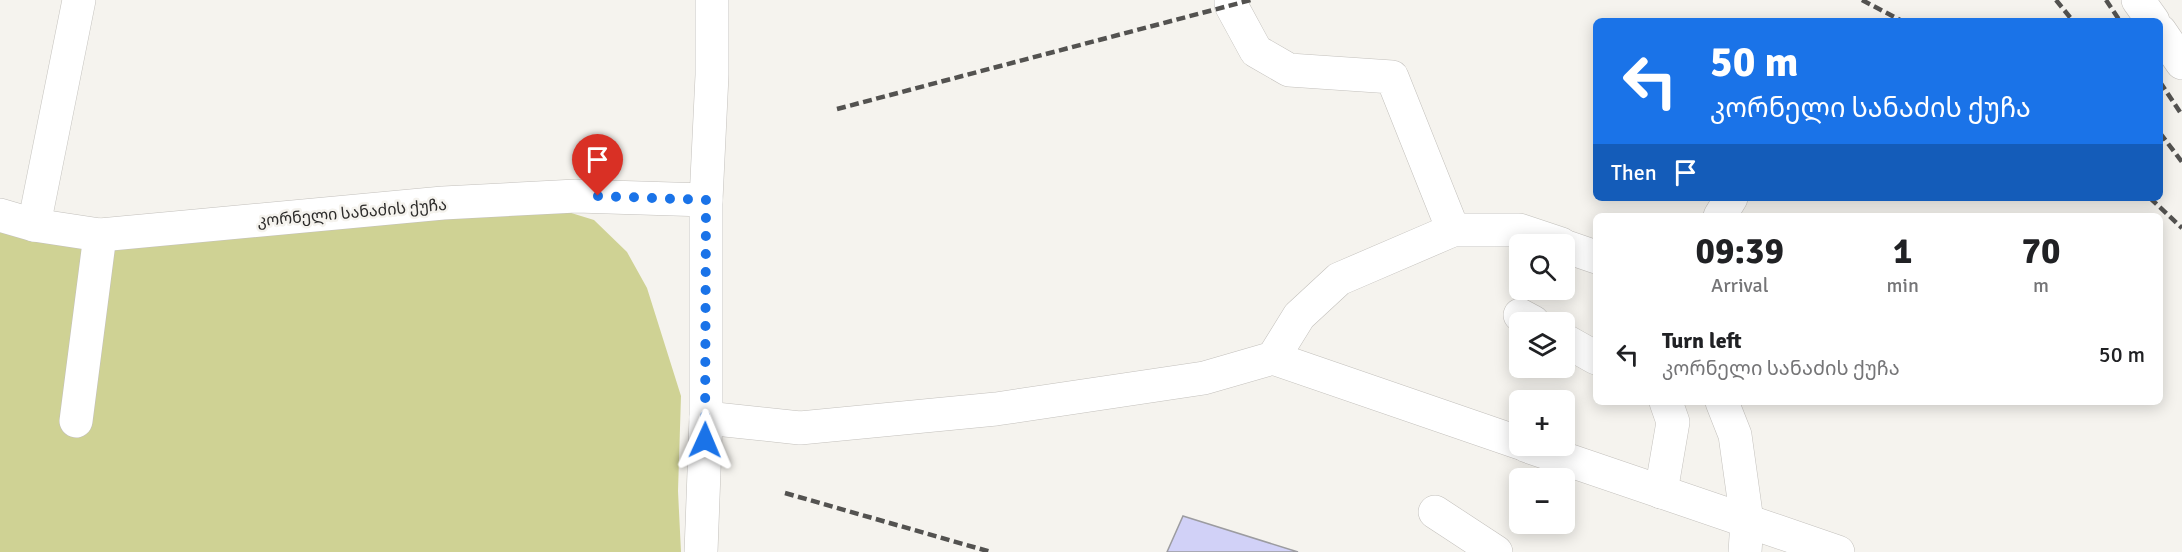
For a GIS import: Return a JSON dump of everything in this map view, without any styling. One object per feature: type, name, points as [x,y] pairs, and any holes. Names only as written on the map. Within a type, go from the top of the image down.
[{"type":"street","points":[[34,225],[79,0]]},
{"type":"street","points":[[701,552],[706,418],[706,200],[712,75],[712,0]]},
{"type":"street","points":[[1230,0],[1230,5],[1256,51],[1289,70],[1392,77],[1453,230]]},
{"type":"street","points":[[2138,0],[2151,18]]},
{"type":"street","points":[[2163,36],[2182,63]]},
{"type":"street","name":"კორნელი სანაძის ქუჩა","points":[[0,215],[34,225],[100,235],[443,203],[576,196],[706,200]]},
{"type":"street","points":[[1273,358],[1299,316],[1339,279],[1453,230],[1519,230],[1531,234]]},
{"type":"street","points":[[76,421],[100,235]]},
{"type":"street","points":[[1575,249],[1593,256]]},
{"type":"street","points":[[1575,346],[1593,356]]},
{"type":"street","points":[[706,418],[800,428],[996,409],[1204,378],[1273,358],[1509,439]]},
{"type":"street","points":[[1661,492],[1673,422],[1667,405]]},
{"type":"street","points":[[1723,405],[1735,435],[1746,536]]},
{"type":"street","points":[[1556,456],[1661,492],[1746,536],[1838,552]]},
{"type":"street","points":[[1435,512],[1496,552]]},
{"type":"green space","points":[[555,208],[594,220],[627,252],[647,288],[681,396],[678,491],[681,552],[0,552],[0,232],[109,248]]},
{"type":"building","points":[[1183,516],[1298,552],[1167,552]]},
{"type":"railway","points":[[837,109],[1251,0]]},
{"type":"railway","points":[[1862,0],[1896,18]]},
{"type":"railway","points":[[2056,0],[2071,18]]},
{"type":"railway","points":[[2106,0],[2118,18]]},
{"type":"railway","points":[[2163,86],[2182,115]]},
{"type":"railway","points":[[2163,137],[2182,162]]},
{"type":"railway","points":[[2153,201],[2182,228]]},
{"type":"railway","points":[[785,493],[991,552]]},
{"type":"route","points":[[598,196],[706,200],[705,440]]}]
